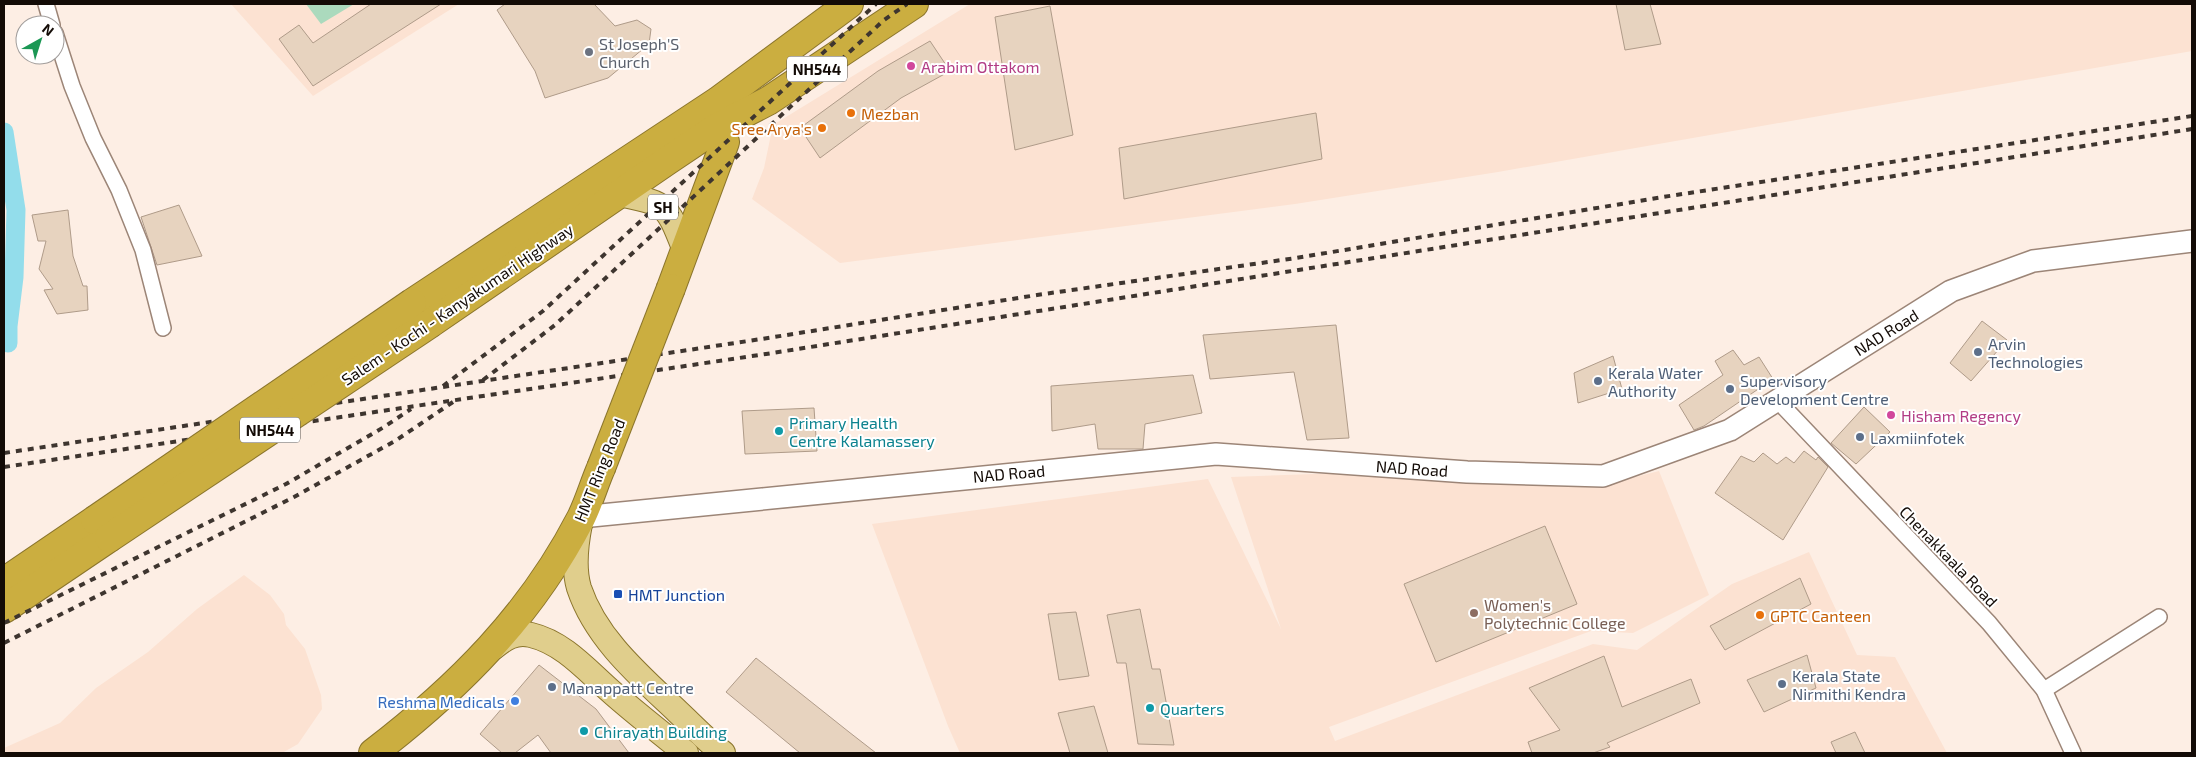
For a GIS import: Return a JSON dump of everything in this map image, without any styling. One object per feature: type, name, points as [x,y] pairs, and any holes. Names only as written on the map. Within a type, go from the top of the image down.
[{"type":"highway","name":"Salem - Kochi - Kanyakumari Highway","points":[[102,529],[412,303],[718,100],[849,4]]},
{"type":"highway","name":"Salem - Kochi - Kanyakumari Highway","points":[[4,608],[15,584],[431,323],[716,128],[768,101],[914,4]]},
{"type":"highway","name":"HMT Ring Road","points":[[373,753],[440,697],[514,622],[530,601],[581,516],[671,288],[684,248],[725,142],[716,128]]},
{"type":"highway","points":[[667,161],[669,132]]},
{"type":"main road","name":"SH","points":[[619,194],[661,205],[671,216],[684,248]]},
{"type":"main road","points":[[581,516],[576,545],[576,560],[578,586],[588,609],[621,656],[722,753]]},
{"type":"main road","points":[[483,655],[505,638],[517,634],[531,635],[566,651],[613,694],[686,753]]},
{"type":"street","points":[[65,64],[93,138],[120,190],[143,250],[163,328]]},
{"type":"street","name":"NAD Road","points":[[581,516],[1216,454],[1467,472],[1603,476],[1730,430],[1951,291],[2033,261],[2192,241]]},
{"type":"street","name":"Chenakkaala Road","points":[[1777,400],[1989,623],[2044,690],[2073,753]]},
{"type":"street","points":[[2044,690],[2159,617]]},
{"type":"shaded area","points":[[231,4],[459,4],[313,96]]},
{"type":"shaded area","points":[[970,4],[2192,4],[2192,51],[1498,172],[1295,204],[840,263],[752,199],[764,168],[773,125]]},
{"type":"shaded area","points":[[1659,471],[1709,595],[1633,633],[1591,631],[1329,727],[1335,741],[1593,644],[1637,650],[1732,584],[1809,552],[1857,655],[1895,657],[1947,753],[960,753],[948,726],[872,524],[1208,479],[1281,629],[1231,477],[1344,473],[1600,486]]},
{"type":"shaded area","points":[[244,575],[270,595],[284,614],[286,625],[305,649],[321,695],[322,709],[298,744],[282,753],[4,753],[4,748],[60,723],[96,688],[148,652],[197,609]]},
{"type":"green space","points":[[306,4],[354,4],[321,24]]},
{"type":"building","points":[[371,4],[441,4],[313,86],[279,39],[299,25],[313,43]]},
{"type":"building","points":[[505,4],[594,4],[615,26],[637,20],[651,29],[649,44],[608,78],[545,98],[535,71],[497,10]]},
{"type":"building","points":[[1616,4],[1650,4],[1661,44],[1625,50]]},
{"type":"building","points":[[1050,6],[1073,135],[1015,150],[995,17]]},
{"type":"building","name":"Mezban","points":[[930,41],[950,71],[901,98],[820,158],[800,128],[878,71]]},
{"type":"building","points":[[1316,113],[1322,159],[1124,199],[1119,148]]},
{"type":"building","points":[[179,205],[202,256],[157,265],[141,217]]},
{"type":"building","points":[[68,210],[73,256],[83,286],[87,286],[88,310],[57,314],[44,290],[53,289],[39,269],[46,241],[38,241],[32,215]]},
{"type":"building","name":"Arvin Technologies","points":[[1982,321],[2007,340],[1971,381],[1950,363]]},
{"type":"building","points":[[1336,325],[1349,438],[1307,440],[1294,372],[1210,379],[1203,335]]},
{"type":"building","name":"Supervisory Development Centre","points":[[1733,350],[1744,365],[1759,357],[1773,379],[1704,426],[1694,430],[1679,405],[1723,375],[1715,361]]},
{"type":"building","name":"Kerala Water Authority","points":[[1613,356],[1622,389],[1578,403],[1574,373]]},
{"type":"building","points":[[1193,375],[1202,413],[1145,424],[1143,449],[1098,449],[1095,424],[1052,431],[1051,386]]},
{"type":"building","name":"Laxmiinfotek","points":[[1864,407],[1890,432],[1856,464],[1831,443]]},
{"type":"building","name":"Primary Health Centre Kalamassery","points":[[814,408],[817,451],[745,454],[742,411]]},
{"type":"building","points":[[1804,451],[1816,460],[1818,457],[1828,467],[1783,540],[1715,493],[1741,456],[1754,462],[1763,453],[1777,464],[1786,457],[1794,463]]},
{"type":"building","points":[[1545,526],[1577,604],[1436,662],[1404,584]]},
{"type":"building","name":"GPTC Canteen","points":[[1800,578],[1811,604],[1725,650],[1710,626]]},
{"type":"building","points":[[1140,609],[1152,669],[1160,669],[1174,745],[1138,744],[1126,663],[1117,663],[1107,615]]},
{"type":"building","points":[[1076,612],[1089,676],[1059,680],[1048,614]]},
{"type":"building","name":"Kerala State Nirmithi Kendra","points":[[1807,655],[1816,688],[1764,712],[1747,680]]},
{"type":"building","points":[[1604,656],[1622,707],[1691,679],[1700,703],[1607,743],[1610,747],[1593,753],[1532,753],[1528,742],[1560,730],[1529,688]]},
{"type":"building","points":[[756,658],[876,753],[800,753],[726,692]]},
{"type":"building","points":[[539,665],[596,709],[629,753],[551,753],[538,735],[515,753],[502,753],[480,734]]},
{"type":"building","points":[[1094,706],[1108,753],[1070,753],[1058,713]]},
{"type":"building","points":[[1855,732],[1865,753],[1836,753],[1831,742]]},
{"type":"waterway","points":[[4,132],[16,210],[14,277],[8,326],[8,343]]},
{"type":"railway","points":[[443,386],[543,311],[876,4]]},
{"type":"railway","points":[[483,380],[555,325],[884,20],[907,4]]},
{"type":"railway","points":[[4,453],[768,338],[1037,295],[1296,258],[1663,197],[2192,116]]},
{"type":"railway","points":[[4,467],[766,354],[2192,129]]},
{"type":"railway","points":[[4,643],[294,497],[395,441],[453,402]]},
{"type":"railway","points":[[4,623],[286,484],[384,427],[411,409]]},
{"type":"place","name":"St Joseph'S Church","points":[[589,52]]},
{"type":"place","name":"Arabim Ottakom","points":[[911,66]]},
{"type":"place","name":"Mezban","points":[[851,113]]},
{"type":"place","name":"Sree Arya's","points":[[822,128]]},
{"type":"place","name":"Arvin Technologies","points":[[1978,352]]},
{"type":"place","name":"Kerala Water Authority","points":[[1598,381]]},
{"type":"place","name":"Supervisory Development Centre","points":[[1730,389]]},
{"type":"place","name":"Hisham Regency","points":[[1891,415]]},
{"type":"place","name":"Primary Health Centre Kalamassery","points":[[779,431]]},
{"type":"place","name":"Laxmiinfotek","points":[[1860,437]]},
{"type":"place","name":"HMT Junction","points":[[618,594]]},
{"type":"place","name":"Women's Polytechnic College","points":[[1474,613]]},
{"type":"place","name":"GPTC Canteen","points":[[1760,615]]},
{"type":"place","name":"Kerala State Nirmithi Kendra","points":[[1782,684]]},
{"type":"place","name":"Manappatt Centre","points":[[552,687]]},
{"type":"place","name":"Reshma Medicals","points":[[515,701]]},
{"type":"place","name":"Quarters","points":[[1150,708]]},
{"type":"place","name":"Chirayath Building","points":[[584,731]]}]
